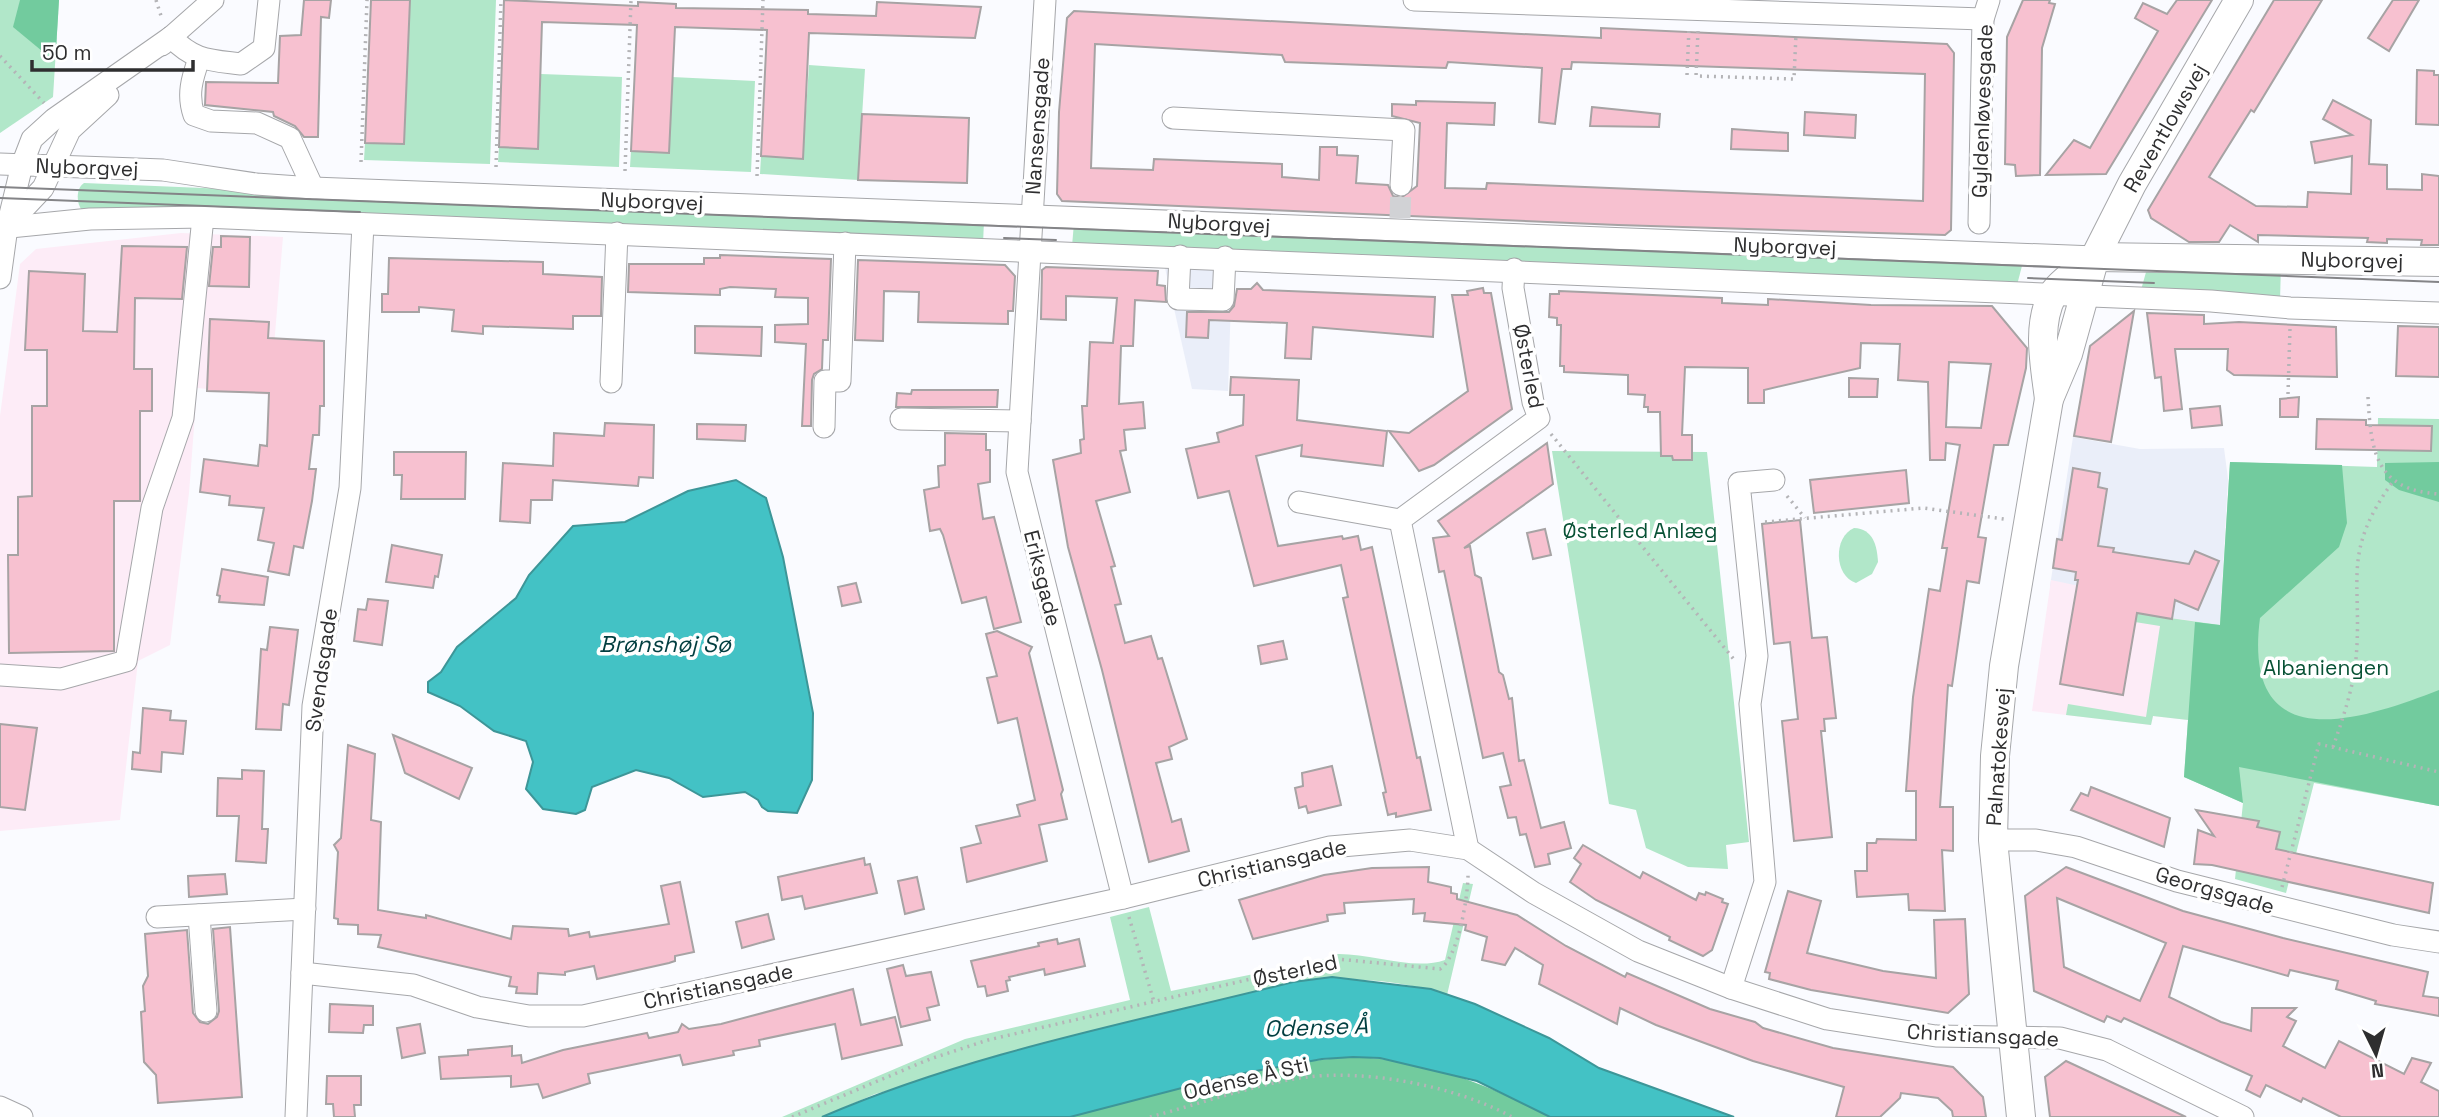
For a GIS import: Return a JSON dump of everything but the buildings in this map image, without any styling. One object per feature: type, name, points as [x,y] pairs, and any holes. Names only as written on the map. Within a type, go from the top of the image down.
[{"type":"main road","name":"Reventlowsvej","points":[[2095,257],[2132,184],[2239,0]]},
{"type":"main road","name":"Nyborgvej","points":[[2095,257],[2439,262]]},
{"type":"main road","points":[[2053,293],[2095,257]]},
{"type":"main road","name":"Palnatokesvej","points":[[2021,1117],[1993,840],[2000,695],[2049,399],[2068,355],[2082,295],[2095,257]]},
{"type":"main road","name":"Palnatokesvej","points":[[2049,399],[2043,353],[2045,327],[2053,293]]},
{"type":"street","points":[[4,228],[43,188],[69,131],[213,0]]},
{"type":"street","points":[[171,37],[186,52],[199,59],[241,64],[264,48],[269,0]]},
{"type":"street","name":"Nansensgade","points":[[1028,251],[1045,0]]},
{"type":"street","points":[[1414,0],[1616,5],[1694,12],[1796,14],[1986,10]]},
{"type":"street","name":"Gyldenløvesgade","points":[[1979,223],[1986,10]]},
{"type":"street","points":[[0,278],[4,228],[32,139],[58,117],[171,37]]},
{"type":"street","points":[[199,59],[192,79],[190,102],[194,114],[211,121],[257,123],[290,138],[313,188]]},
{"type":"street","points":[[1173,118],[1404,130],[1401,186]]},
{"type":"street","name":"Nyborgvej","points":[[0,164],[163,170],[256,184],[313,188],[1031,215],[1399,225],[2095,257]]},
{"type":"street","points":[[0,675],[61,679],[126,661],[152,508],[183,418],[203,217]]},
{"type":"street","name":"Nyborgvej","points":[[4,228],[90,219],[203,217],[1514,269],[2211,301],[2290,309],[2439,313]]},
{"type":"street","name":"Svendsgade","points":[[296,1117],[313,706],[350,488],[363,224]]},
{"type":"street","points":[[611,382],[617,233]]},
{"type":"street","points":[[824,427],[825,381],[840,381],[845,243]]},
{"type":"street","name":"Eriksgade","points":[[1028,251],[1017,472],[1123,898]]},
{"type":"street","points":[[1180,256],[1178,299],[1212,300],[1223,300],[1225,257]]},
{"type":"street","name":"Østerled","points":[[1400,520],[1539,418],[1533,402],[1513,288],[1514,269]]},
{"type":"street","points":[[901,419],[1020,421]]},
{"type":"street","points":[[1731,988],[1765,882],[1750,704],[1757,656],[1739,483],[1774,480]]},
{"type":"street","points":[[1299,502],[1400,520],[1468,849]]},
{"type":"street","name":"Christiansgade","points":[[302,974],[414,985],[477,1007],[528,1016],[583,1016],[1123,898],[1331,846],[1409,840],[1468,849],[1534,893],[1638,951],[1731,988],[1827,1019],[1936,1036],[2060,1038],[2107,1050],[2243,1117]]},
{"type":"street","name":"Georgsgade","points":[[1993,840],[2036,840],[2076,847],[2178,881],[2273,907],[2439,942]]},
{"type":"street","points":[[157,917],[305,909]]},
{"type":"street","points":[[199,915],[205,1011]]},
{"type":"street","points":[[0,1107],[22,1117]]},
{"type":"path","points":[[360,162],[367,0]]},
{"type":"path","points":[[496,167],[501,0]]},
{"type":"path","points":[[625,171],[631,0]]},
{"type":"path","points":[[757,176],[763,0]]},
{"type":"path","points":[[1694,12],[1696,76],[1794,79],[1796,14]]},
{"type":"path","points":[[1687,75],[1694,12]]},
{"type":"path","points":[[0,56],[58,117]]},
{"type":"path","points":[[2288,394],[2290,309]]},
{"type":"path","points":[[2368,397],[2376,460],[2395,480],[2419,492],[2439,494]]},
{"type":"path","points":[[1539,418],[1754,686]]},
{"type":"path","points":[[1774,480],[1805,518]]},
{"type":"path","points":[[2333,747],[2350,696],[2356,657],[2355,566],[2359,547],[2375,506],[2395,480]]},
{"type":"path","points":[[1633,534],[1923,508],[2029,522]]},
{"type":"path","points":[[2273,907],[2298,831],[2319,744],[2439,772]]},
{"type":"path","name":"Østerled","points":[[792,1117],[930,1059],[988,1040],[1337,959],[1440,969],[1451,959],[1468,890],[1468,849]]},
{"type":"path","points":[[1123,898],[1154,1002]]},
{"type":"path","name":"Odense Å Sti","points":[[1150,1117],[1300,1078],[1373,1076],[1481,1100],[1512,1117]]},
{"type":"shaded area","points":[[181,233],[283,237],[270,395],[197,388],[189,493],[170,645],[138,661],[120,820],[0,831],[0,416],[20,264],[36,249]]},
{"type":"shaded area","points":[[1165,268],[1232,271],[1228,391],[1192,389]]},
{"type":"shaded area","points":[[2073,437],[2140,449],[2224,448],[2228,479],[2220,625],[2127,612],[2050,586]]},
{"type":"shaded area","points":[[2051,580],[2093,589],[2127,612],[2194,621],[2188,720],[2153,716],[2151,725],[2032,711]]},
{"type":"green space","points":[[0,0],[59,0],[53,97],[0,133]]},
{"type":"green space","points":[[20,0],[59,0],[56,50],[42,51],[13,27]]},
{"type":"green space","points":[[410,0],[496,0],[490,164],[364,160],[365,143],[404,144]]},
{"type":"green space","points":[[809,65],[865,69],[858,180],[760,174],[761,156],[803,158]]},
{"type":"green space","points":[[541,74],[622,77],[619,167],[498,162],[499,147],[538,149]]},
{"type":"green space","points":[[672,77],[755,81],[751,172],[630,167],[631,151],[669,153]]},
{"type":"green space","points":[[84,183],[984,221],[983,244],[82,210],[78,196],[79,188]]},
{"type":"green space","points":[[1074,223],[2023,262],[2017,285],[1072,246]]},
{"type":"green space","points":[[2281,264],[2280,301],[2141,290],[2148,265]]},
{"type":"green space","name":"Albaniengen","points":[[2378,418],[2439,419],[2439,806],[2314,783],[2286,893],[2235,879],[2243,803],[2184,777],[2188,720],[2153,716],[2151,725],[2066,715],[2068,704],[2146,717],[2160,626],[2135,622],[2127,612],[2220,625],[2230,462],[2377,467]]},
{"type":"green space","name":"Østerled Anlæg","points":[[1552,451],[1707,452],[1749,842],[1726,845],[1728,869],[1688,867],[1646,848],[1636,810],[1609,804]]},
{"type":"green space","points":[[2230,462],[2342,465],[2347,523],[2339,547],[2260,618],[2259,662],[2269,693],[2287,711],[2311,719],[2341,718],[2373,712],[2439,690],[2439,806],[2239,767],[2243,803],[2184,777],[2195,622],[2220,625]]},
{"type":"green space","points":[[2439,462],[2439,502],[2399,490],[2385,480],[2385,463]]},
{"type":"green space","points":[[1854,528],[1866,531],[1873,539],[1878,562],[1872,574],[1856,583],[1843,573],[1839,556],[1842,539]]},
{"type":"green space","points":[[1463,883],[1473,884],[1447,995],[1410,985],[1371,980],[1293,982],[875,1094],[822,1117],[782,1117],[965,1039],[1130,1000],[1110,917],[1149,907],[1171,991],[1336,957],[1336,954],[1419,964],[1445,960]]},
{"type":"green space","points":[[1353,1057],[1405,1063],[1455,1075],[1550,1117],[1070,1117],[1246,1072]]},
{"type":"water","name":"Brønshøj Sø","points":[[736,480],[766,498],[783,557],[813,713],[812,780],[797,813],[768,811],[758,800],[745,792],[703,797],[669,778],[636,770],[592,787],[585,810],[576,814],[543,809],[526,789],[533,762],[526,741],[494,731],[460,706],[428,692],[428,682],[441,672],[457,647],[516,598],[529,575],[573,526],[625,522],[688,491]]},
{"type":"water","name":"Odense Å","points":[[1332,977],[1431,989],[1475,1004],[1549,1038],[1599,1068],[1734,1117],[1550,1117],[1477,1081],[1380,1058],[1353,1057],[1322,1059],[1228,1076],[1070,1117],[822,1117],[879,1094],[995,1056],[1293,982]]},
{"type":"tunnel","points":[[1400,218],[1401,185]]},
{"type":"tram line","points":[[0,187],[2439,282]]},
{"type":"tram line","points":[[0,198],[360,212]]},
{"type":"tram line","points":[[1004,238],[1056,240]]},
{"type":"tram line","points":[[2028,278],[2154,283]]}]
